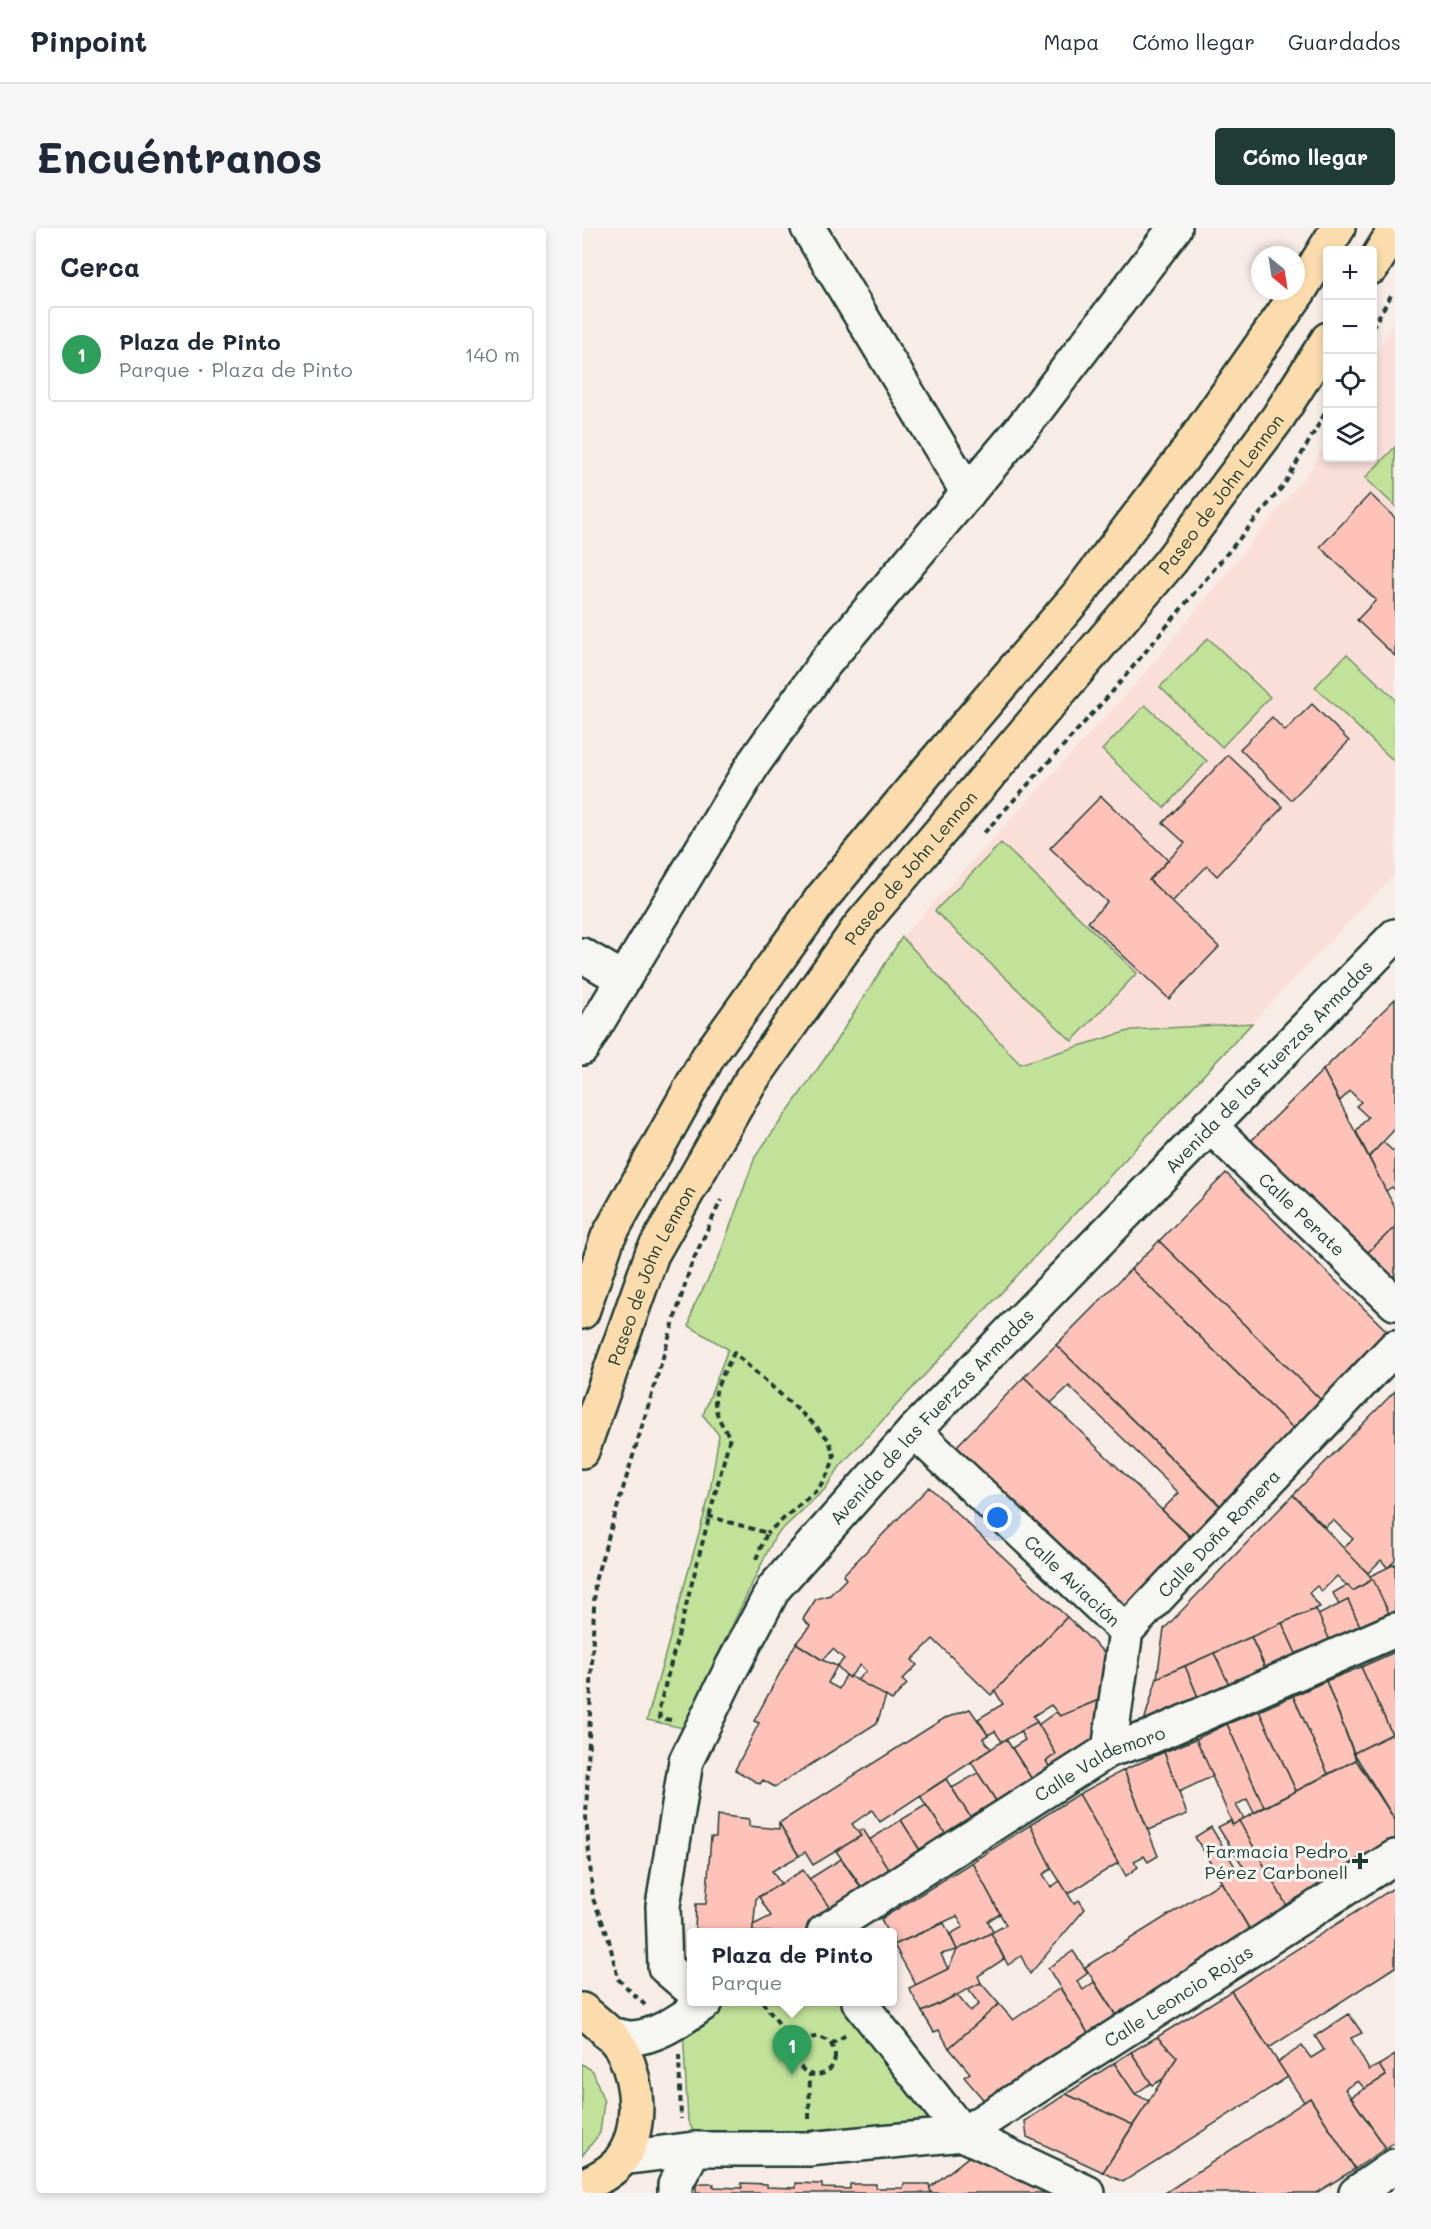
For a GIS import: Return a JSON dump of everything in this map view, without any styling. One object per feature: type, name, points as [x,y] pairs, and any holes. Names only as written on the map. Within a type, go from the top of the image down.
[{"type":"highway","points":[[582,1312],[608,1237],[708,1057],[822,898],[1092,577],[1181,460],[1300,290],[1338,228]]},
{"type":"highway","points":[[1377,259],[1395,230]]},
{"type":"highway","name":"Paseo de John Lennon","points":[[582,1451],[652,1254],[748,1085],[860,926],[1170,562],[1277,418],[1323,347]]},
{"type":"highway","points":[[582,2010],[609,2034],[623,2052],[632,2079],[636,2102],[631,2142],[618,2171],[582,2186]]},
{"type":"street","points":[[808,228],[968,493]]},
{"type":"street","points":[[582,1048],[760,754],[825,663],[1027,422],[1175,228]]},
{"type":"street","name":"Avenida de las Fuerzas Armadas","points":[[687,1986],[665,1967],[663,1906],[686,1761],[774,1588],[914,1431],[1395,936]]},
{"type":"street","points":[[582,955],[623,979]]},
{"type":"street","name":"Calle Perate","points":[[1209,1125],[1395,1303]]},
{"type":"street","name":"Calle Doña Romera","points":[[1126,1631],[1395,1347]]},
{"type":"street","name":"Calle Aviación","points":[[914,1431],[1126,1631]]},
{"type":"street","name":"Calle Valdemoro","points":[[830,1928],[1109,1750],[1148,1738],[1395,1630]]},
{"type":"street","points":[[1109,1750],[1126,1631]]},
{"type":"street","name":"Calle Leoncio Rojas","points":[[963,2134],[1395,1857]]},
{"type":"street","points":[[609,2034],[632,2038],[650,2034],[677,2021],[699,2006]]},
{"type":"street","points":[[863,2006],[963,2134],[1088,2193]]},
{"type":"street","points":[[618,2171],[687,2138],[809,2149],[963,2134]]},
{"type":"street","points":[[675,2193],[687,2138]]},
{"type":"street","points":[[1356,2193],[1395,2166]]},
{"type":"path","points":[[1377,319],[1395,288]]},
{"type":"path","points":[[977,840],[1112,692],[1284,485],[1323,417]]},
{"type":"path","points":[[648,2007],[618,1979],[608,1936],[593,1899],[586,1817],[595,1581],[691,1265],[726,1189]]},
{"type":"path","points":[[659,1709],[730,1437],[721,1425],[713,1405],[718,1383],[734,1353],[814,1424],[829,1440],[834,1456],[830,1470],[818,1489],[767,1533]]},
{"type":"path","points":[[766,2006],[798,2048]]},
{"type":"path","points":[[807,2038],[826,2040],[834,2049],[835,2062],[828,2072],[810,2074],[804,2071],[797,2061],[798,2048],[807,2038]]},
{"type":"path","points":[[679,2050],[687,2138]]},
{"type":"path","points":[[809,2149],[810,2074]]},
{"type":"shaded area","points":[[1395,320],[1395,874],[1252,1023],[1199,1029],[1047,1056],[1020,1064],[902,937],[1139,680],[1311,469],[1323,447],[1323,462],[1377,462],[1377,353]]},
{"type":"green space","points":[[1395,447],[1395,506],[1365,478]]},
{"type":"green space","points":[[1208,638],[1270,697],[1222,747],[1160,687]]},
{"type":"green space","points":[[1347,654],[1395,699],[1395,762],[1315,687]]},
{"type":"green space","points":[[1145,705],[1207,761],[1164,808],[1102,750]]},
{"type":"green space","points":[[1001,843],[1137,973],[1072,1041],[935,911]]},
{"type":"green space","points":[[902,937],[1020,1064],[1132,1030],[1252,1023],[841,1465],[825,1489],[775,1536],[683,1728],[647,1720],[709,1497],[719,1435],[703,1415],[728,1349],[689,1326],[693,1308],[718,1260],[755,1157],[824,1060]]},
{"type":"green space","points":[[718,2006],[848,2006],[931,2122],[808,2137],[698,2140],[688,2121],[683,2029]]},
{"type":"green space","points":[[582,2064],[593,2071],[604,2102],[600,2133],[582,2156]]},
{"type":"building","points":[[1370,494],[1395,518],[1395,656],[1357,620],[1376,600],[1320,547]]},
{"type":"building","points":[[1312,704],[1349,741],[1291,800],[1240,749],[1272,717],[1285,731]]},
{"type":"building","points":[[1228,755],[1283,807],[1217,876],[1207,866],[1172,902],[1149,880],[1185,843],[1163,823]]},
{"type":"building","points":[[1101,796],[1168,860],[1149,880],[1219,947],[1169,999],[1088,922],[1107,902],[1050,848]]},
{"type":"building","points":[[1395,999],[1395,1129],[1369,1157],[1356,1131],[1368,1117],[1356,1106],[1361,1102],[1350,1091],[1340,1101],[1323,1070]]},
{"type":"building","points":[[1323,1070],[1395,1208],[1395,1227],[1365,1255],[1251,1141]]},
{"type":"building","points":[[1383,1142],[1393,1151],[1395,1149],[1395,1190],[1392,1187],[1386,1191],[1369,1157]]},
{"type":"building","points":[[1226,1173],[1391,1335],[1324,1403],[1159,1241]]},
{"type":"building","points":[[1395,1227],[1395,1283],[1365,1255]]},
{"type":"building","points":[[1159,1241],[1322,1401],[1294,1429],[1131,1269]]},
{"type":"building","points":[[1131,1269],[1298,1433],[1224,1509],[1056,1345]]},
{"type":"building","points":[[1056,1345],[1220,1506],[1190,1536],[1162,1510],[1179,1493],[1069,1386],[1051,1403],[1024,1377]]},
{"type":"building","points":[[1024,1377],[1195,1542],[1125,1615],[953,1450]]},
{"type":"building","points":[[1395,1391],[1395,1560],[1388,1568],[1381,1560],[1368,1573],[1343,1549],[1353,1539],[1333,1520],[1325,1527],[1293,1495]]},
{"type":"building","points":[[929,1487],[1067,1617],[991,1695],[933,1639],[912,1660],[917,1665],[902,1680],[907,1684],[892,1700],[857,1680],[866,1671],[860,1665],[849,1678],[837,1666],[844,1659],[833,1649],[822,1660],[796,1643],[810,1626],[803,1619],[816,1599],[830,1595],[846,1579],[843,1575]]},
{"type":"building","points":[[1293,1495],[1373,1579],[1353,1591],[1337,1576],[1322,1591],[1317,1586],[1309,1593],[1320,1607],[1157,1678],[1164,1629]]},
{"type":"building","points":[[1395,1564],[1395,1626],[1370,1576]]},
{"type":"building","points":[[1373,1579],[1395,1626],[1366,1639],[1348,1600],[1339,1605],[1333,1593],[1347,1585],[1353,1591]]},
{"type":"building","points":[[1348,1600],[1366,1639],[1335,1652],[1318,1615]]},
{"type":"building","points":[[1316,1609],[1335,1652],[1302,1667],[1282,1623]]},
{"type":"building","points":[[1067,1617],[1114,1662],[1106,1697],[1060,1716],[1051,1705],[1033,1716],[1037,1722],[1002,1742],[995,1731],[988,1735],[978,1719],[1003,1704],[995,1691]]},
{"type":"building","points":[[1282,1623],[1302,1667],[1271,1679],[1251,1637]]},
{"type":"building","points":[[1251,1637],[1267,1673],[1231,1690],[1214,1653]]},
{"type":"building","points":[[796,1643],[822,1660],[837,1666],[828,1683],[839,1689],[846,1675],[886,1696],[877,1723],[775,1787],[763,1780],[760,1784],[735,1770],[759,1723],[754,1721]]},
{"type":"building","points":[[1395,1652],[1395,1732],[1392,1734],[1361,1667]]},
{"type":"building","points":[[1214,1653],[1234,1695],[1203,1709],[1185,1666]]},
{"type":"building","points":[[1185,1666],[1203,1709],[1151,1732],[1145,1718],[1157,1678]]},
{"type":"building","points":[[1361,1667],[1392,1734],[1354,1753],[1326,1681]]},
{"type":"building","points":[[1326,1681],[1356,1760],[1328,1774],[1293,1696]]},
{"type":"building","points":[[1293,1696],[1328,1774],[1296,1791],[1259,1711]]},
{"type":"building","points":[[1106,1697],[1093,1745],[1051,1770],[1046,1761],[1056,1754],[1038,1725],[1056,1712],[1060,1716]]},
{"type":"building","points":[[970,1709],[988,1735],[983,1738],[991,1749],[880,1822],[872,1810],[852,1824],[861,1836],[813,1865],[805,1852],[799,1856],[779,1823],[943,1719]]},
{"type":"building","points":[[1259,1711],[1296,1791],[1264,1807],[1227,1724]]},
{"type":"building","points":[[1037,1722],[1056,1754],[1046,1761],[1051,1770],[1033,1781],[1012,1748],[1025,1740],[1020,1731]]},
{"type":"building","points":[[1227,1724],[1264,1807],[1254,1813],[1247,1799],[1236,1805],[1244,1819],[1233,1825],[1196,1739]]},
{"type":"building","points":[[1392,1734],[1395,1739],[1395,1820],[1354,1753]]},
{"type":"building","points":[[1006,1739],[1033,1781],[998,1804],[971,1762]]},
{"type":"building","points":[[1196,1739],[1213,1776],[1179,1792],[1164,1752]]},
{"type":"building","points":[[1164,1752],[1187,1814],[1148,1830],[1124,1770]]},
{"type":"building","points":[[1356,1760],[1395,1820],[1395,1853],[1293,1917],[1239,1821]]},
{"type":"building","points":[[1124,1770],[1158,1856],[1148,1862],[1144,1856],[1134,1861],[1138,1867],[1126,1876],[1079,1794]]},
{"type":"building","points":[[978,1773],[996,1801],[970,1817],[952,1788]]},
{"type":"building","points":[[946,1779],[973,1821],[947,1836],[920,1796]]},
{"type":"building","points":[[1079,1794],[1118,1863],[1068,1894],[1052,1869],[1030,1825]]},
{"type":"building","points":[[926,1805],[947,1836],[921,1852],[901,1820]]},
{"type":"building","points":[[717,1815],[749,1819],[749,1826],[779,1829],[779,1823],[799,1856],[772,1871],[781,1884],[756,1898],[753,1928],[695,1928],[696,1904],[706,1904],[711,1837],[716,1837]]},
{"type":"building","points":[[901,1820],[921,1852],[890,1871],[869,1840]]},
{"type":"building","points":[[1230,1821],[1233,1825],[1239,1821],[1293,1917],[1256,1940],[1195,1837],[1211,1827],[1237,1870],[1243,1866],[1218,1827]]},
{"type":"building","points":[[1030,1825],[1052,1869],[1043,1874],[1051,1887],[1060,1881],[1074,1904],[1079,1900],[1085,1909],[1030,1974],[1021,1956],[1008,1965],[991,1933],[1006,1925],[972,1862]]},
{"type":"building","points":[[863,1829],[893,1876],[866,1893],[836,1851],[861,1836],[858,1832]]},
{"type":"building","points":[[841,1859],[862,1889],[830,1909],[809,1879]]},
{"type":"building","points":[[972,1862],[1000,1914],[988,1921],[993,1932],[957,1950],[950,1934],[963,1927],[957,1916],[897,1944],[897,1928],[885,1928],[881,1919]]},
{"type":"building","points":[[803,1870],[834,1914],[811,1928],[753,1928],[753,1925],[771,1916],[759,1897]]},
{"type":"building","points":[[1221,1882],[1256,1940],[1124,2028],[1085,1967]]},
{"type":"building","points":[[1395,1887],[1395,1967],[1269,2048],[1231,1991]]},
{"type":"building","points":[[944,1923],[957,1950],[941,1954],[948,1969],[916,1985],[897,1950],[897,1944]]},
{"type":"building","points":[[991,1933],[1004,1959],[978,1976],[981,1983],[922,2012],[909,1988],[948,1969],[957,1950]]},
{"type":"building","points":[[1073,1951],[1088,1973],[1077,1981],[1083,1990],[1094,1982],[1124,2028],[1096,2046],[1048,1968]]},
{"type":"building","points":[[981,1983],[999,2004],[949,2048],[939,2030],[934,2032],[922,2012],[957,1995],[970,2011],[979,2004],[968,1989]]},
{"type":"building","points":[[1060,1988],[1096,2046],[993,2111],[964,2077],[970,2073],[949,2048],[999,2004],[1013,2020]]},
{"type":"building","points":[[1231,1991],[1288,2077],[1123,2182],[1103,2172],[1177,2057],[1157,2037]]},
{"type":"building","points":[[1349,2014],[1362,2033],[1351,2038],[1369,2070],[1379,2065],[1386,2076],[1365,2089],[1358,2081],[1345,2089],[1386,2148],[1355,2169],[1310,2098],[1304,2102],[1278,2062],[1302,2046],[1311,2058],[1324,2050],[1315,2036]]},
{"type":"building","points":[[1157,2037],[1177,2057],[1163,2079],[1152,2085],[1131,2052]]},
{"type":"building","points":[[1131,2052],[1151,2083],[1135,2094],[1114,2063]]},
{"type":"building","points":[[1395,2055],[1395,2142],[1386,2148],[1351,2097],[1386,2076],[1379,2065]]},
{"type":"building","points":[[1114,2063],[1135,2094],[1149,2101],[1133,2125],[1066,2094]]},
{"type":"building","points":[[1066,2094],[1133,2125],[1103,2172],[1027,2137],[1025,2121]]},
{"type":"building","points":[[1310,2098],[1355,2169],[1316,2193],[1165,2193]]},
{"type":"building","points":[[971,2155],[1049,2193],[931,2193],[929,2188]]},
{"type":"building","points":[[741,2183],[796,2188],[796,2183],[822,2184],[822,2188],[850,2189],[850,2184],[876,2184],[876,2188],[903,2188],[904,2184],[929,2184],[931,2193],[696,2193],[696,2184],[742,2188]]},
{"type":"place","name":"Farmacia Pedro Pérez Carbonell","points":[[1360,1861]]},
{"type":"place","name":"Plaza de Pinto","points":[[792,2075]]}]
